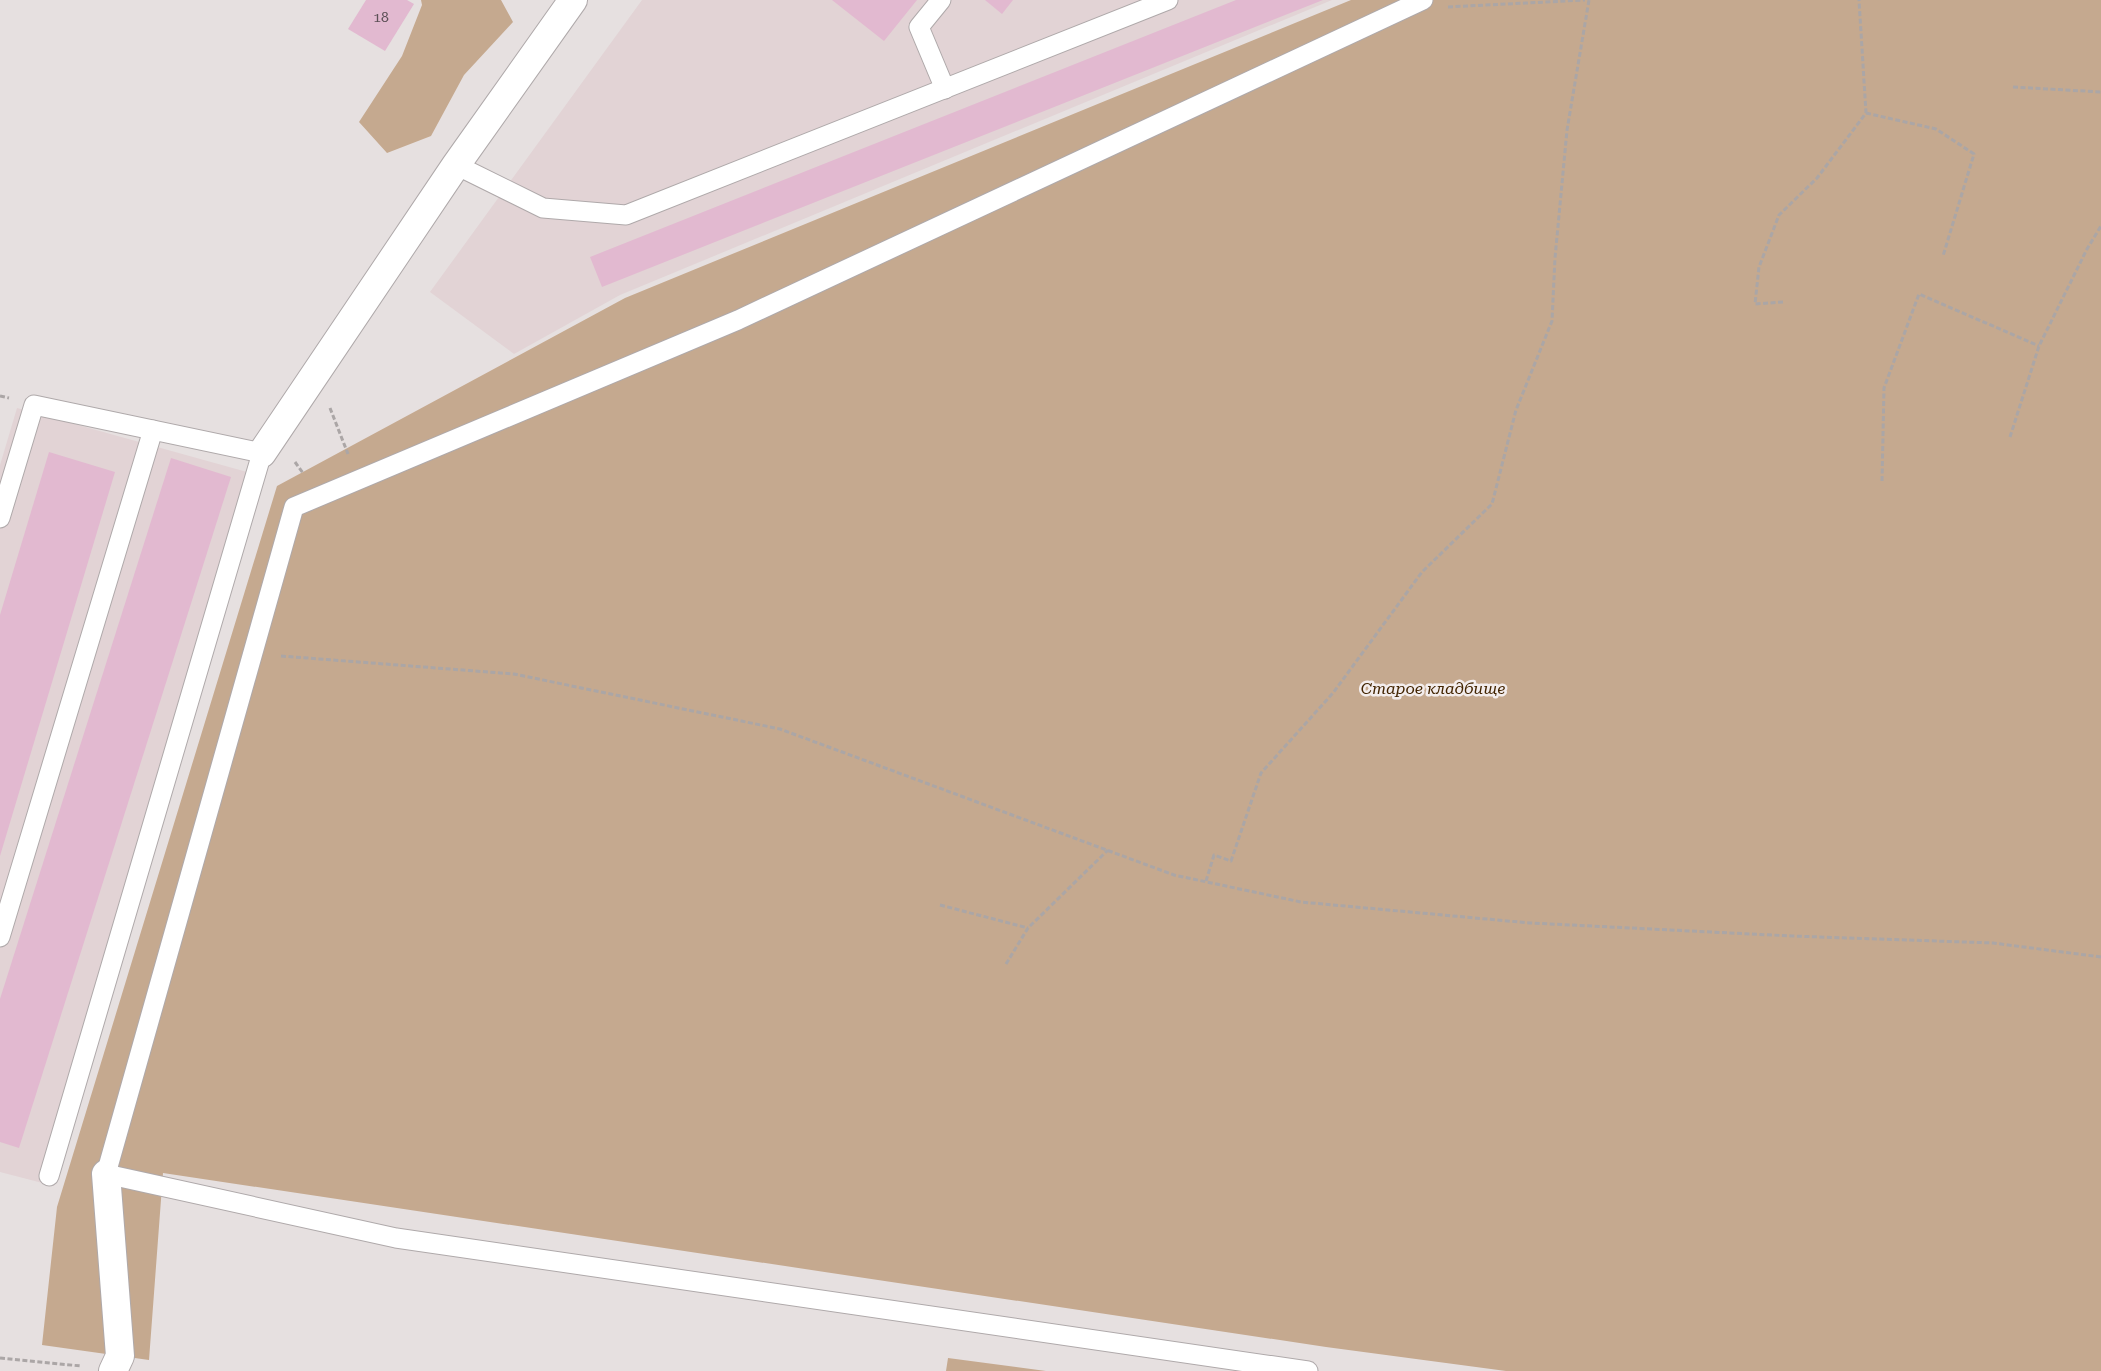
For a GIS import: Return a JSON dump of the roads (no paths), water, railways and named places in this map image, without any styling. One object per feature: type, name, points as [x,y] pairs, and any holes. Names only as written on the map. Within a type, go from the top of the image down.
[{"type":"street","points":[[268,444],[567,2]]},
{"type":"street","points":[[106,1174],[120,1356],[113,1371]]},
{"type":"lane","points":[[941,0],[919,27],[945,89]]},
{"type":"lane","points":[[456,166],[543,208],[626,215],[1168,0]]},
{"type":"lane","points":[[1308,1371],[396,1238],[106,1174],[294,507],[738,320],[1424,0]]},
{"type":"lane","points":[[0,518],[34,405],[152,430],[268,444],[49,1176]]},
{"type":"lane","points":[[0,937],[152,430]]},
{"type":"park label","name":"Старое кладбище","points":[[1433,688]]}]
